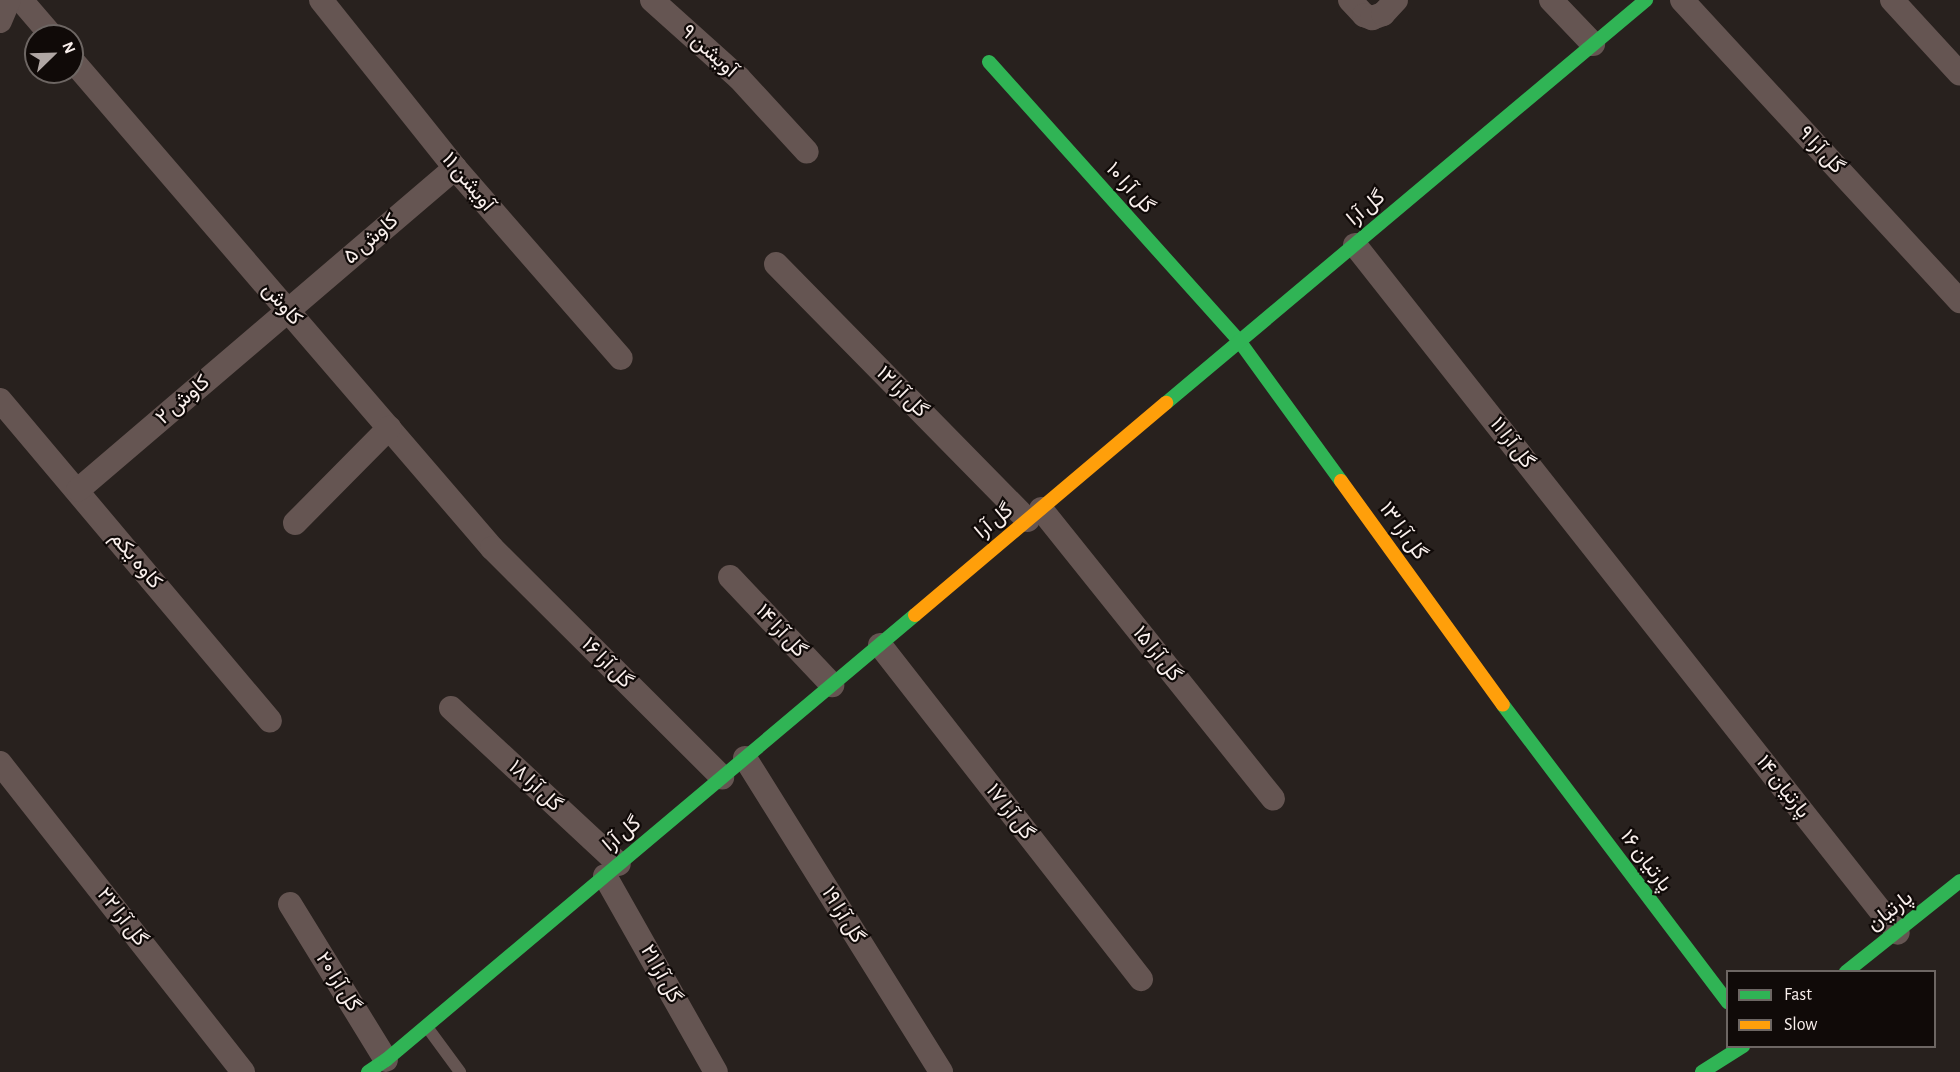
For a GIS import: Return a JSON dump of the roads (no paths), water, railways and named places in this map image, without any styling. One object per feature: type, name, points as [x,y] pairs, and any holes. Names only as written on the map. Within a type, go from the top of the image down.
[{"type":"street","points":[[0,21],[9,0]]},
{"type":"street","points":[[21,0],[42,24]]},
{"type":"street","name":"آویشن ۱۱","points":[[321,0],[455,168],[621,358]]},
{"type":"street","name":"۹ آویشن","points":[[652,0],[764,104],[807,152]]},
{"type":"street","points":[[1350,0],[1364,15],[1372,18],[1383,14],[1396,0]]},
{"type":"street","points":[[1551,0],[1593,44]]},
{"type":"street","name":"گل آرا","points":[[377,1066],[1646,0]]},
{"type":"street","name":"۹ گل آرا","points":[[1682,0],[1960,301]]},
{"type":"street","points":[[1892,0],[1960,74]]},
{"type":"street","name":"۱۰ گل آرا","points":[[989,62],[1240,342]]},
{"type":"street","name":"کاوش","points":[[84,74],[492,548]]},
{"type":"street","name":"۵ کاوش","points":[[288,311],[455,168]]},
{"type":"street","name":"۱۱ گل آرا","points":[[1355,244],[1669,641]]},
{"type":"street","name":"۱۲ گل آرا","points":[[776,264],[1035,514]]},
{"type":"street","name":"۲ کاوش","points":[[78,490],[288,311]]},
{"type":"street","name":"۱۳ گل آرا","points":[[1240,342],[1532,745]]},
{"type":"street","name":"کاوه یکم","points":[[0,400],[270,721]]},
{"type":"street","points":[[295,523],[389,429]]},
{"type":"street","name":"۱۵ گل آرا","points":[[1035,514],[1273,799]]},
{"type":"street","name":"۱۶ گل آرا","points":[[492,548],[722,777]]},
{"type":"street","name":"۱۴ گل آرا","points":[[730,577],[832,685]]},
{"type":"street","name":"پارتیان ۱۴","points":[[1669,641],[1898,933]]},
{"type":"street","name":"۱۷ گل آرا","points":[[880,645],[1141,979]]},
{"type":"street","name":"۱۸ گل آرا","points":[[451,708],[612,870]]},
{"type":"street","name":"پارتیان ۱۶","points":[[1532,745],[1726,999]]},
{"type":"street","name":"۱۹ گل آرا","points":[[745,758],[941,1072]]},
{"type":"street","name":"۲۲ گل آرا","points":[[0,763],[243,1072]]},
{"type":"street","name":"۲۱ گل آرا","points":[[612,870],[716,1072]]},
{"type":"street","name":"پارتیان","points":[[1849,970],[1898,933],[1960,881]]},
{"type":"street","name":"۲۰ گل آرا","points":[[290,904],[377,1066]]},
{"type":"street","points":[[1702,1072],[1741,1048]]},
{"type":"lane","points":[[426,1026],[459,1072]]}]
